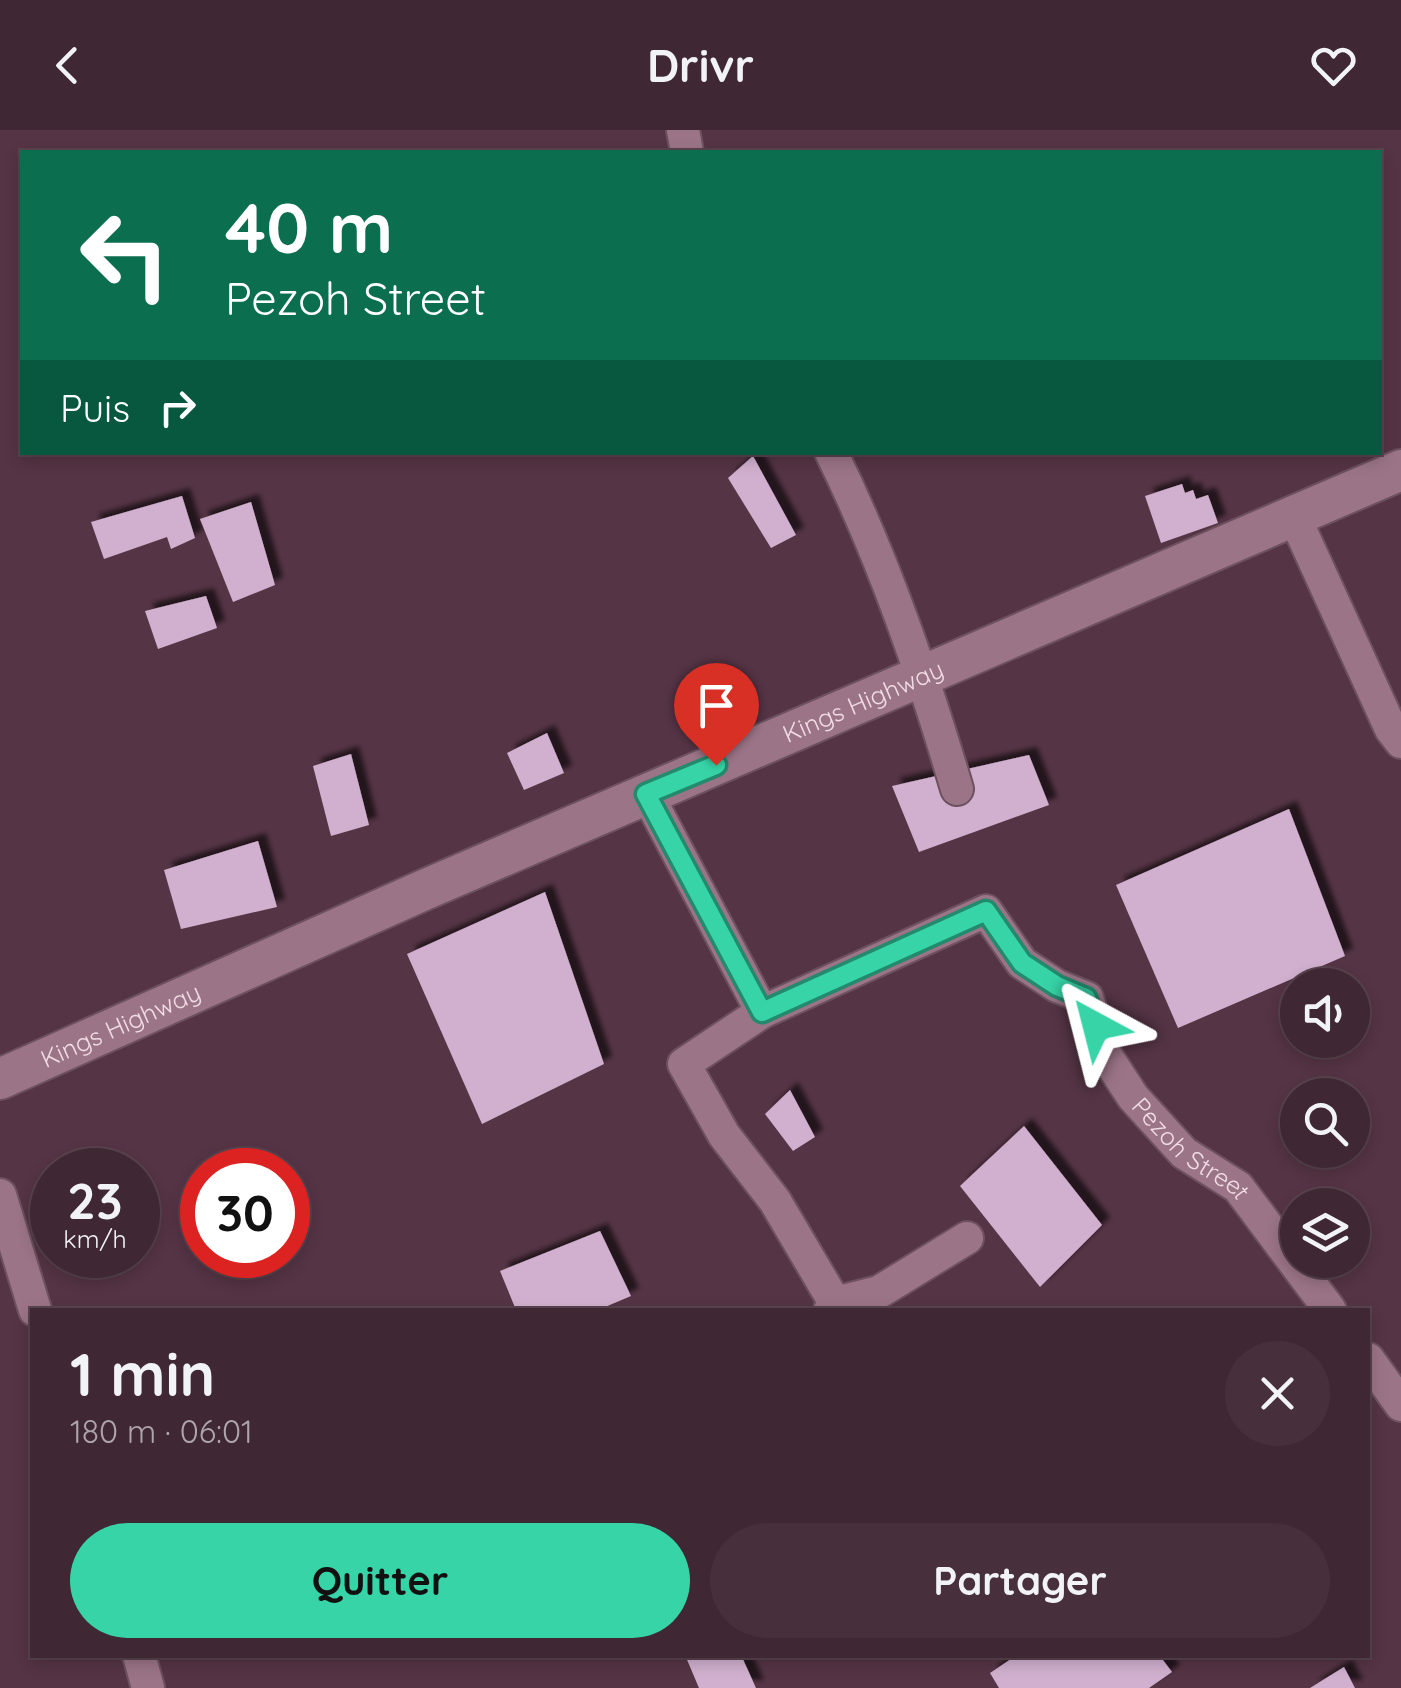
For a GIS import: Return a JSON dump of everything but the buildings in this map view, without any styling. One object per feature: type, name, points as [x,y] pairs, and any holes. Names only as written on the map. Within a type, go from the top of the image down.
[{"type":"street","points":[[832,455],[863,518],[923,676],[957,789]]},
{"type":"street","name":"Kings Highway","points":[[0,1080],[646,794],[1401,470]]},
{"type":"street","points":[[1294,516],[1391,729],[1401,742]]},
{"type":"street","points":[[646,794],[762,1012],[684,1064],[724,1135],[775,1201],[834,1308],[879,1292],[967,1238]]},
{"type":"street","name":"Pezoh Street","points":[[762,1012],[986,911],[1022,963],[1057,986],[1086,998],[1105,1054],[1133,1097],[1184,1153],[1238,1187],[1329,1308]]},
{"type":"street","points":[[0,1195],[34,1308]]},
{"type":"street","points":[[1370,1362],[1401,1405]]},
{"type":"street","points":[[140,1658],[148,1688]]},
{"type":"route","points":[[716,765],[646,794],[762,1012],[986,911],[1022,963],[1057,986],[1086,998],[1096,1026]]}]
